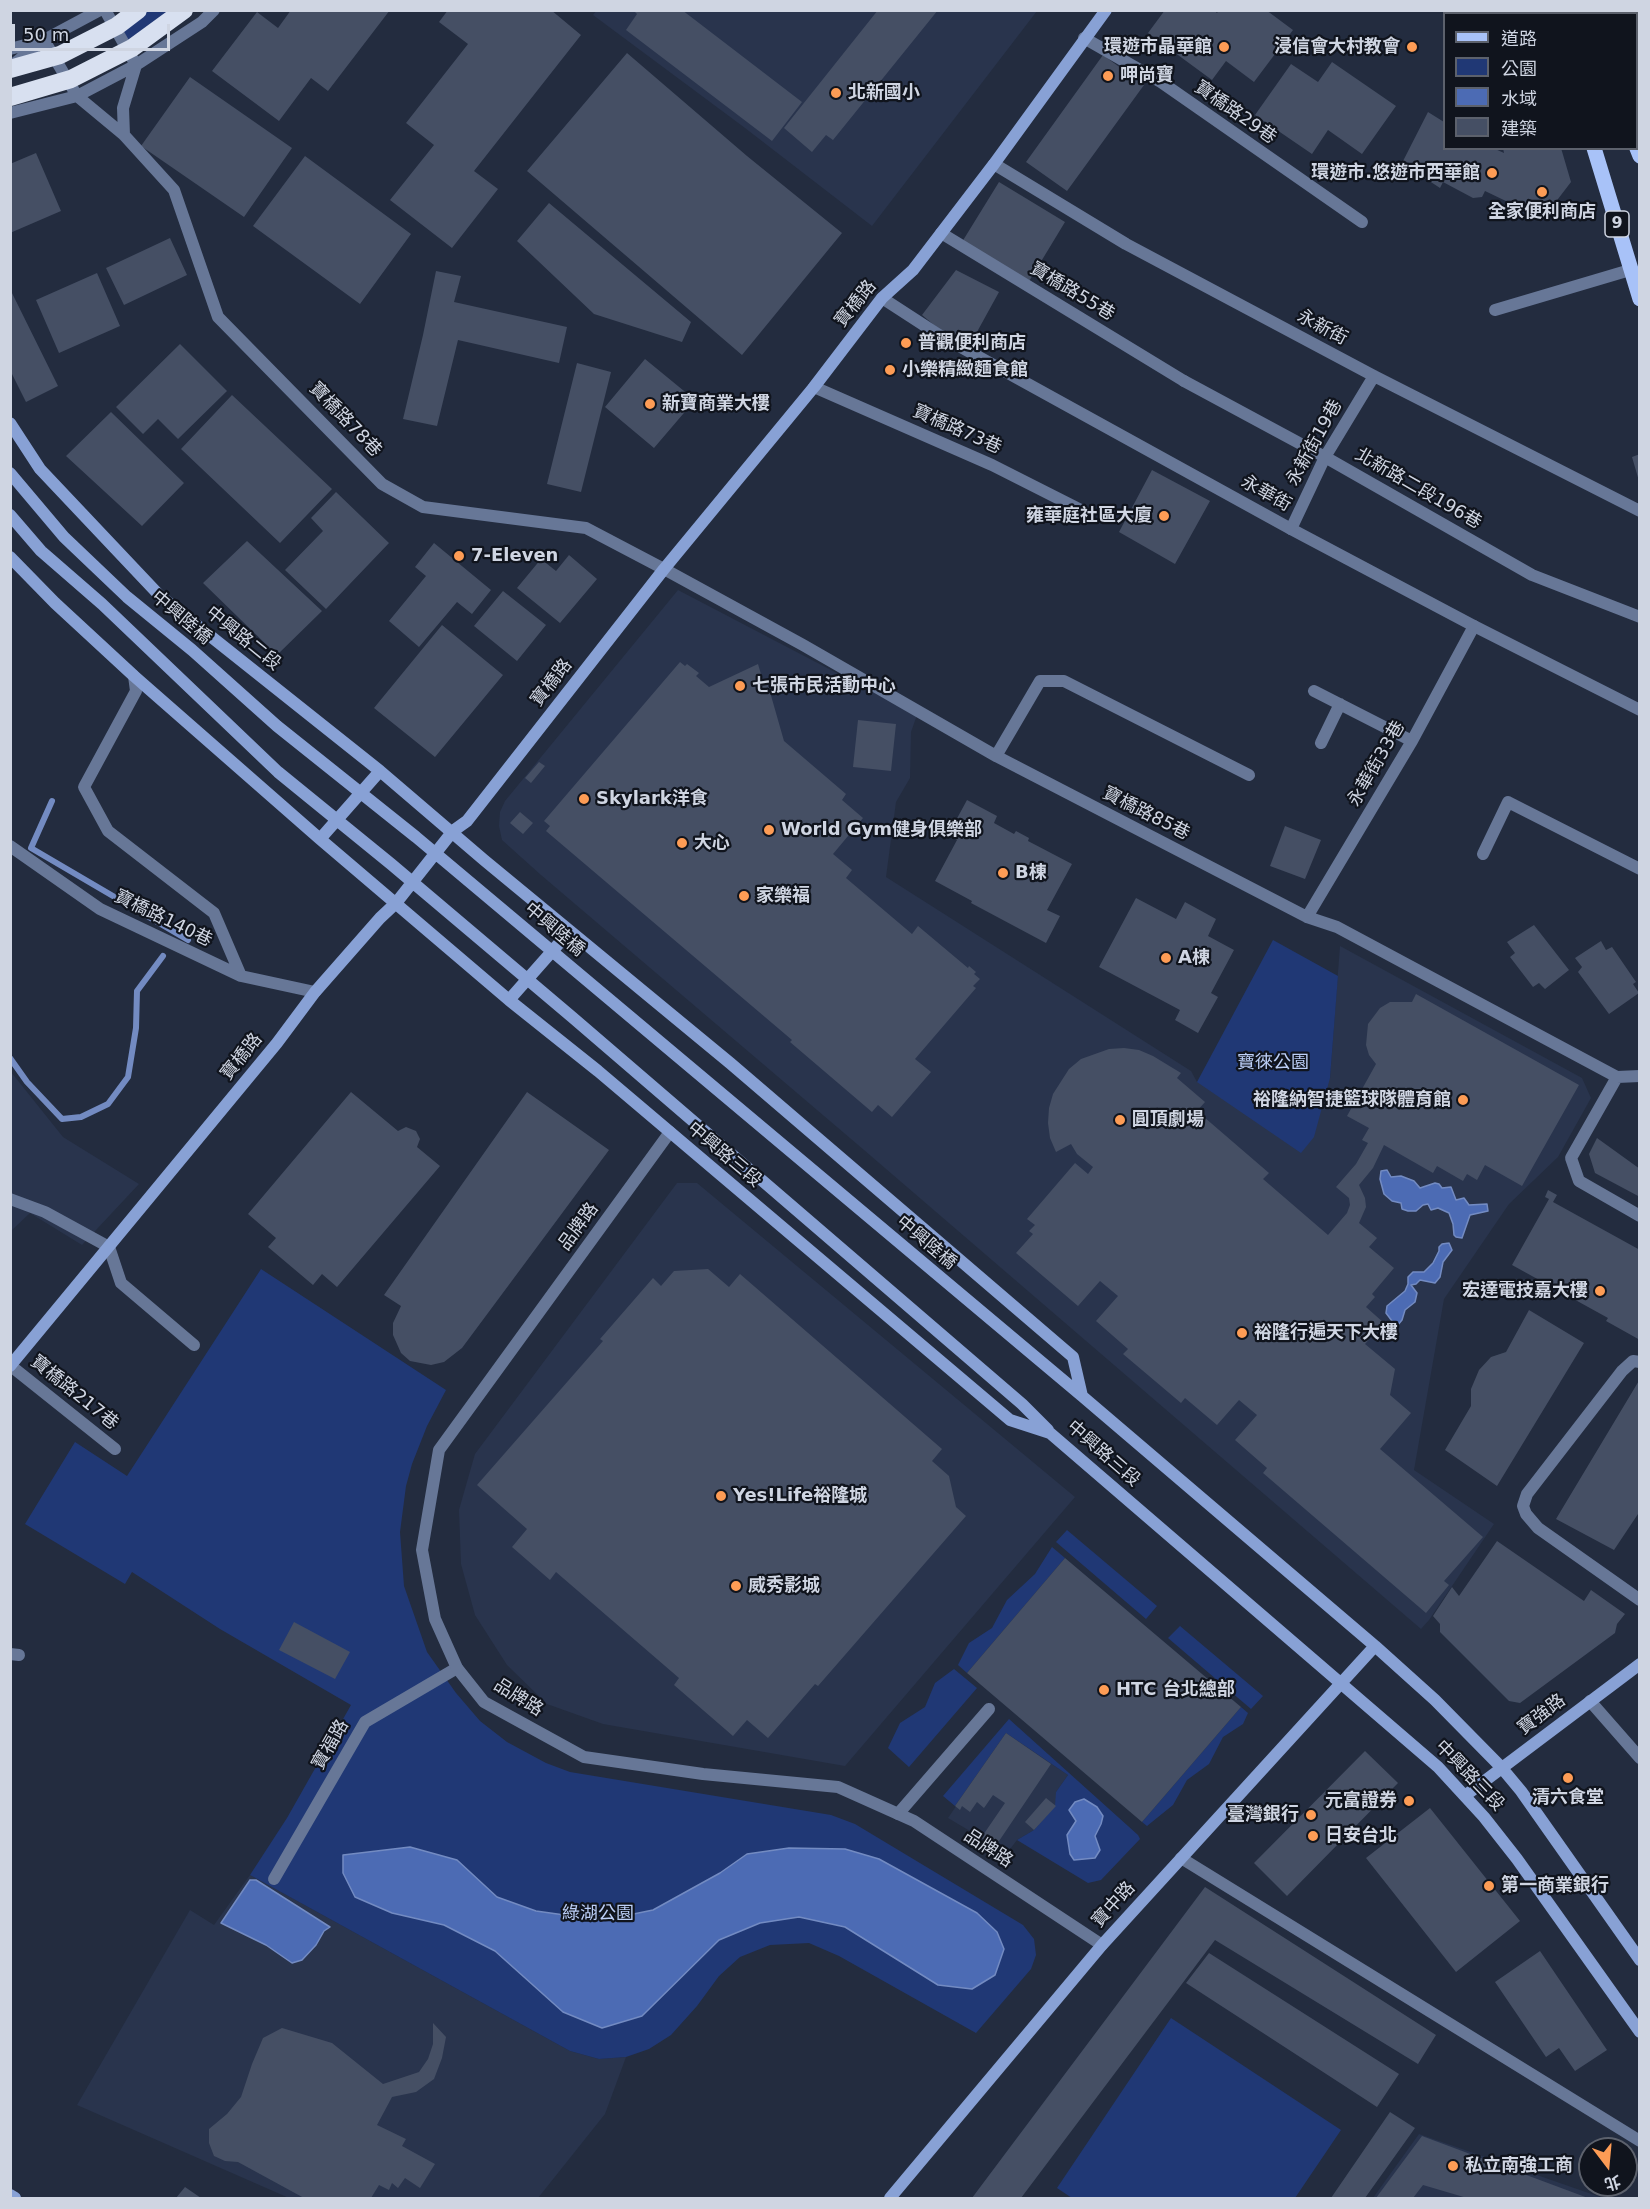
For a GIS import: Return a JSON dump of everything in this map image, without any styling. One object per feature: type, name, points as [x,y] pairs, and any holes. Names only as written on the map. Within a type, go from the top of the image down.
[{"type":"highway","points":[[10,67],[60,55],[117,26],[138,10]]},
{"type":"highway","points":[[10,97],[71,79],[132,48],[184,10]]},
{"type":"main road","name":"9","points":[[1595,150],[1640,299]]},
{"type":"street","points":[[10,49],[44,39],[100,10]]},
{"type":"street","points":[[105,10],[136,65],[123,108],[124,135]]},
{"type":"street","points":[[10,113],[77,96],[136,65],[202,22],[214,10]]},
{"type":"street","name":"寶橋路","points":[[11,1366],[277,1043],[315,992],[396,903],[453,831],[467,821],[664,569],[814,387],[882,298],[913,270],[994,164],[1106,10]]},
{"type":"street","name":"寶橋路29巷","points":[[1084,38],[1161,82],[1362,222]]},
{"type":"street","points":[[10,67],[44,39]]},
{"type":"street","name":"寶橋路78巷","points":[[44,39],[77,96],[124,135],[174,190],[218,316],[382,484],[423,507],[586,528],[664,569]]},
{"type":"street","name":"永新街","points":[[994,164],[1126,244],[1374,376],[1640,511]]},
{"type":"street","name":"寶橋路55巷","points":[[941,233],[1184,381]]},
{"type":"street","points":[[1495,310],[1630,270]]},
{"type":"street","name":"永華街","points":[[882,298],[939,335],[1291,529],[1474,626],[1640,710]]},
{"type":"street","name":"永新街19巷","points":[[1291,529],[1325,457],[1374,376]]},
{"type":"street","name":"北新路二段196巷","points":[[1184,381],[1325,457],[1532,574],[1640,617]]},
{"type":"street","name":"寶橋路73巷","points":[[814,387],[992,465],[1083,511]]},
{"type":"street","name":"中興路二段","points":[[10,423],[40,469],[160,596],[453,831]]},
{"type":"street","name":"中興陸橋","points":[[12,476],[64,537],[127,597],[192,650],[277,726],[416,837],[1082,1396]]},
{"type":"street","points":[[10,514],[41,551],[102,604],[278,772],[391,864],[581,1025],[1022,1404],[1050,1432]]},
{"type":"street","points":[[11,559],[134,676],[396,903]]},
{"type":"street","name":"寶橋路85巷","points":[[664,569],[803,645],[996,756],[1307,917],[1337,927],[1617,1077]]},
{"type":"street","name":"永華街33巷","points":[[1307,917],[1412,741],[1474,626]]},
{"type":"street","points":[[134,676],[136,691],[84,787],[108,831],[214,913],[241,976]]},
{"type":"street","points":[[996,756],[1040,681],[1064,681],[1249,775]]},
{"type":"street","points":[[1314,691],[1412,741]]},
{"type":"street","points":[[1321,743],[1340,704]]},
{"type":"street","points":[[320,839],[380,771]]},
{"type":"street","points":[[1483,854],[1508,802],[1640,869]]},
{"type":"street","name":"中興路三段","points":[[453,831],[484,860],[730,1063],[1073,1357],[1082,1396],[1435,1700],[1501,1767],[1521,1791],[1640,1960]]},
{"type":"street","name":"寶橋路140巷","points":[[10,846],[100,909],[241,976],[315,992]]},
{"type":"street","name":"中興路三段","points":[[396,903],[1010,1420],[1050,1432],[1438,1767],[1466,1795],[1517,1859],[1640,2032]]},
{"type":"street","points":[[509,1000],[570,931]]},
{"type":"street","points":[[1640,1076],[1617,1077],[1571,1158],[1579,1181],[1640,1216]]},
{"type":"street","name":"品牌路","points":[[670,1132],[439,1450],[422,1550],[435,1618],[458,1668],[484,1702],[584,1757],[703,1774],[838,1787],[915,1821],[1102,1945]]},
{"type":"street","points":[[10,1199],[45,1212],[109,1247],[121,1284],[194,1346]]},
{"type":"street","points":[[1640,1362],[1633,1361],[1622,1371],[1527,1494],[1524,1506],[1526,1514],[1538,1528],[1640,1600]]},
{"type":"street","name":"寶橋路217巷","points":[[11,1366],[114,1449]]},
{"type":"street","name":"寶中路","points":[[890,2199],[1102,1945],[1375,1646]]},
{"type":"street","name":"寶強路","points":[[1466,1795],[1640,1664]]},
{"type":"street","name":"寶福路","points":[[274,1879],[365,1722],[458,1668]]},
{"type":"street","points":[[1590,1701],[1640,1758]]},
{"type":"street","points":[[898,1814],[989,1708]]},
{"type":"street","points":[[1181,1858],[1640,2141]]},
{"type":"street","points":[[10,2195],[15,2199]]},
{"type":"shaded area","name":"北新國小","points":[[597,10],[1037,11],[872,226],[593,15]]},
{"type":"shaded area","points":[[678,590],[917,715],[911,732],[910,778],[896,802],[886,877],[1191,1071],[1197,1082],[1330,1078],[1340,946],[1582,1078],[1591,1098],[1558,1157],[1509,1204],[1444,1299],[1414,1470],[1494,1524],[1421,1629],[502,840],[499,826],[500,812],[505,801]]},
{"type":"shaded area","points":[[11,1072],[63,1137],[139,1184],[82,1245],[30,1213],[11,1231]]},
{"type":"shaded area","name":"Yes!Life裕隆城","points":[[677,1183],[697,1183],[1075,1497],[845,1766],[603,1724],[547,1704],[507,1665],[475,1615],[461,1564],[459,1510],[475,1454]]},
{"type":"shaded area","points":[[1006,1733],[1068,1775],[1056,1792],[1056,1806],[1034,1830],[1017,1840],[1007,1853],[948,1818]]},
{"type":"shaded area","points":[[250,1875],[570,2051],[599,2059],[626,2057],[605,2114],[538,2198],[289,2198],[77,2105],[190,1910],[214,1925]]},
{"type":"shaded area","name":"私立南強工商","points":[[1419,2134],[1578,2189],[1578,2197],[1603,2198],[1373,2198]]},
{"type":"green space","points":[[145,11],[169,11],[128,40],[122,28]]},
{"type":"green space","name":"寶徠公園","points":[[1273,940],[1338,976],[1330,1078],[1314,1137],[1301,1153],[1197,1082]]},
{"type":"green space","name":"綠湖公園","points":[[261,1269],[446,1390],[427,1426],[406,1486],[400,1532],[404,1586],[427,1652],[456,1693],[480,1721],[507,1742],[546,1763],[570,1772],[831,1815],[855,1824],[1023,1925],[1034,1939],[1036,1955],[1031,1969],[976,2033],[839,1956],[809,1943],[770,1945],[740,1957],[719,1976],[697,2006],[671,2035],[649,2049],[626,2057],[599,2059],[570,2051],[250,1875],[287,1818],[351,1705],[220,1629],[132,1572],[125,1584],[25,1524],[75,1442],[127,1476]]},
{"type":"green space","points":[[1067,1530],[1157,1606],[1146,1619],[1056,1542]]},
{"type":"green space","points":[[1052,1547],[1065,1558],[967,1673],[958,1665],[969,1643],[992,1628],[1007,1600],[1035,1574]]},
{"type":"green space","points":[[1180,1626],[1263,1696],[1251,1709],[1168,1638]]},
{"type":"green space","points":[[954,1669],[977,1688],[909,1767],[888,1748],[900,1723],[925,1707],[935,1683]]},
{"type":"green space","points":[[1241,1707],[1248,1713],[1243,1724],[1223,1737],[1209,1764],[1187,1780],[1173,1805],[1147,1826],[1142,1822]]},
{"type":"green space","points":[[1009,1719],[1138,1835],[1140,1839],[1101,1880],[1088,1883],[1017,1840],[1034,1830],[1055,1806],[1056,1792],[1068,1775],[1006,1733],[955,1806],[943,1796]]},
{"type":"green space","points":[[1171,2018],[1341,2130],[1295,2198],[1072,2198],[1057,2188]]},
{"type":"water","points":[[1387,1170],[1391,1177],[1401,1176],[1414,1181],[1420,1188],[1435,1183],[1442,1188],[1451,1187],[1456,1200],[1464,1198],[1469,1205],[1487,1204],[1488,1211],[1470,1215],[1462,1238],[1456,1237],[1449,1213],[1438,1208],[1431,1210],[1428,1204],[1416,1211],[1408,1211],[1402,1209],[1401,1203],[1392,1201],[1384,1194],[1380,1179],[1381,1171]]},
{"type":"water","points":[[1449,1243],[1452,1250],[1443,1262],[1440,1277],[1435,1283],[1420,1280],[1411,1285],[1417,1293],[1415,1302],[1405,1310],[1402,1320],[1397,1326],[1395,1325],[1386,1313],[1387,1306],[1405,1291],[1408,1277],[1413,1272],[1424,1272],[1433,1263],[1439,1247]]},
{"type":"water","points":[[1084,1799],[1097,1807],[1103,1816],[1095,1836],[1100,1850],[1095,1858],[1074,1860],[1070,1854],[1067,1835],[1076,1821],[1069,1810],[1075,1802]]},
{"type":"water","points":[[410,1847],[457,1860],[497,1897],[536,1911],[586,1918],[619,1917],[653,1910],[720,1873],[747,1854],[789,1848],[845,1849],[879,1859],[977,1913],[997,1932],[1004,1949],[995,1975],[972,1989],[938,1985],[845,1927],[799,1917],[760,1923],[719,1940],[642,2016],[602,2028],[563,2012],[495,1951],[444,1925],[392,1913],[355,1897],[343,1873],[343,1855]]},
{"type":"water","points":[[250,1880],[256,1880],[330,1927],[324,1931],[316,1945],[302,1960],[292,1963],[266,1945],[221,1923]]},
{"type":"building","points":[[291,10],[390,10],[328,91],[311,78],[279,121],[212,71],[257,12],[278,28]]},
{"type":"building","points":[[448,10],[551,10],[581,35],[474,171],[498,189],[452,248],[390,200],[434,145],[406,123],[468,44],[439,22]]},
{"type":"building","points":[[633,10],[682,10],[802,102],[772,141],[626,30],[637,14]]},
{"type":"building","points":[[878,10],[938,10],[833,140],[826,135],[812,152],[784,128]]},
{"type":"building","name":"環遊市晶華館","points":[[1165,10],[1214,10],[1217,13],[1219,10],[1266,10],[1293,30],[1254,82],[1226,61],[1212,80],[1148,33]]},
{"type":"building","points":[[1461,10],[1522,10],[1522,12],[1462,12]]},
{"type":"building","points":[[627,53],[747,156],[842,233],[742,355],[527,171]]},
{"type":"building","points":[[1103,55],[1144,85],[1067,191],[1026,162]]},
{"type":"building","points":[[1332,62],[1396,106],[1362,154],[1328,130],[1312,154],[1255,115],[1291,64],[1318,82]]},
{"type":"building","points":[[190,77],[292,148],[244,217],[141,146]]},
{"type":"building","name":"環遊市.悠遊市西華館","points":[[1428,112],[1443,121],[1443,150],[1497,150],[1504,153],[1503,150],[1562,150],[1571,182],[1545,216],[1533,214],[1485,191],[1482,197],[1473,198],[1443,182],[1440,188],[1402,163]]},
{"type":"building","points":[[36,153],[61,211],[10,233],[10,164]]},
{"type":"building","points":[[305,156],[411,234],[360,304],[253,226]]},
{"type":"building","points":[[999,182],[1065,222],[1028,283],[962,242]]},
{"type":"building","points":[[549,203],[691,322],[682,342],[594,314],[517,241]]},
{"type":"building","points":[[170,238],[187,275],[124,305],[106,268]]},
{"type":"building","points":[[956,270],[999,292],[972,341],[940,330],[922,315]]},
{"type":"building","points":[[436,271],[461,276],[454,302],[567,327],[559,363],[458,340],[437,426],[403,419]]},
{"type":"building","points":[[97,273],[120,326],[59,353],[36,300]]},
{"type":"building","points":[[10,289],[58,386],[26,402],[10,370]]},
{"type":"building","points":[[180,344],[227,391],[178,439],[158,419],[143,434],[116,407]]},
{"type":"building","name":"新寶商業大樓","points":[[645,359],[695,400],[654,448],[605,407]]},
{"type":"building","points":[[577,363],[611,372],[581,492],[547,484]]},
{"type":"building","points":[[232,395],[332,489],[280,543],[181,449]]},
{"type":"building","points":[[111,412],[184,483],[142,526],[66,456]]},
{"type":"building","points":[[1640,454],[1640,481],[1639,481],[1632,457]]},
{"type":"building","name":"雍華庭社區大廈","points":[[1152,470],[1210,501],[1175,564],[1119,532]]},
{"type":"building","points":[[336,492],[389,543],[326,609],[285,570],[323,531],[311,518]]},
{"type":"building","points":[[247,541],[322,611],[277,655],[203,583]]},
{"type":"building","points":[[434,543],[491,590],[472,614],[457,602],[419,647],[389,621],[426,576],[415,567]]},
{"type":"building","points":[[569,555],[597,579],[560,623],[517,588],[541,559],[556,571]]},
{"type":"building","points":[[503,591],[546,625],[517,661],[474,626]]},
{"type":"building","points":[[442,625],[503,675],[435,757],[374,708]]},
{"type":"building","name":"家樂福","points":[[680,662],[699,673],[696,676],[709,687],[758,664],[763,681],[768,685],[784,741],[846,794],[842,800],[863,818],[833,854],[852,870],[846,878],[912,934],[918,926],[968,968],[969,966],[980,979],[973,986],[976,988],[915,1059],[931,1072],[892,1117],[878,1105],[872,1112],[790,1042],[792,1040],[546,831],[550,826],[544,821]]},
{"type":"building","points":[[858,720],[896,724],[891,771],[853,767]]},
{"type":"building","points":[[539,762],[545,766],[531,783],[525,778]]},
{"type":"building","name":"B棟","points":[[967,800],[997,816],[994,823],[1014,834],[1016,831],[1029,838],[1028,841],[1072,864],[1047,910],[1060,916],[1046,943],[935,881],[957,840],[948,835]]},
{"type":"building","points":[[520,812],[533,823],[523,834],[510,823]]},
{"type":"building","points":[[1285,826],[1321,840],[1305,879],[1270,866]]},
{"type":"building","name":"A棟","points":[[1136,898],[1176,919],[1185,902],[1216,919],[1208,936],[1234,950],[1211,993],[1218,997],[1198,1033],[1175,1020],[1180,1010],[1099,967]]},
{"type":"building","points":[[1534,925],[1569,970],[1545,989],[1539,983],[1533,987],[1510,957],[1515,953],[1507,942]]},
{"type":"building","points":[[1601,941],[1606,950],[1612,947],[1636,982],[1633,984],[1639,993],[1609,1014],[1578,972],[1582,967],[1575,958]]},
{"type":"building","name":"裕隆行遍天下大樓","points":[[1416,994],[1579,1085],[1522,1186],[1485,1165],[1477,1180],[1467,1174],[1463,1181],[1437,1166],[1433,1173],[1384,1145],[1373,1168],[1359,1185],[1366,1207],[1359,1223],[1377,1238],[1369,1247],[1394,1268],[1372,1294],[1375,1297],[1366,1307],[1384,1323],[1365,1344],[1395,1369],[1390,1395],[1411,1413],[1380,1449],[1483,1537],[1444,1581],[1449,1585],[1426,1613],[1263,1473],[1267,1468],[1235,1440],[1257,1415],[1239,1400],[1217,1425],[1185,1398],[1181,1403],[1123,1354],[1128,1349],[1096,1321],[1118,1296],[1100,1281],[1078,1306],[1016,1253],[1033,1234],[1029,1231],[1035,1225],[1027,1219],[1075,1163],[1088,1174],[1093,1167],[1077,1154],[1071,1144],[1056,1152],[1050,1138],[1048,1123],[1053,1094],[1069,1069],[1081,1059],[1109,1049],[1124,1048],[1139,1050],[1153,1056],[1181,1073],[1177,1078],[1205,1102],[1197,1111],[1269,1173],[1263,1179],[1328,1235],[1347,1213],[1350,1205],[1349,1198],[1336,1187],[1356,1164],[1368,1143],[1362,1140],[1369,1128],[1347,1116],[1376,1064],[1369,1055],[1366,1045],[1368,1024],[1380,1008],[1390,1002],[1412,1002]]},
{"type":"building","points":[[351,1092],[398,1131],[406,1127],[416,1131],[420,1139],[417,1147],[440,1166],[337,1287],[322,1274],[313,1285],[268,1247],[276,1238],[248,1214]]},
{"type":"building","points":[[527,1092],[609,1150],[462,1348],[444,1362],[431,1365],[410,1361],[401,1353],[393,1335],[393,1323],[401,1306],[384,1295]]},
{"type":"building","points":[[1597,1138],[1640,1169],[1640,1197],[1595,1173],[1589,1154]]},
{"type":"building","name":"宏達電技嘉大樓","points":[[1548,1190],[1557,1195],[1553,1202],[1640,1250],[1640,1340],[1606,1321],[1608,1318],[1512,1265],[1549,1199],[1545,1197]]},
{"type":"building","name":"Yes!Life裕隆城","points":[[708,1269],[729,1287],[740,1274],[942,1449],[932,1461],[949,1476],[956,1507],[966,1516],[818,1686],[815,1684],[768,1738],[747,1720],[733,1736],[674,1685],[679,1678],[556,1572],[550,1580],[512,1547],[527,1529],[477,1485],[603,1341],[600,1339],[653,1278],[661,1286],[674,1271]]},
{"type":"building","points":[[1529,1310],[1584,1343],[1497,1486],[1445,1450],[1471,1406],[1471,1389],[1479,1370],[1491,1357],[1506,1352]]},
{"type":"building","points":[[1640,1379],[1640,1511],[1614,1550],[1556,1519]]},
{"type":"building","points":[[1497,1541],[1584,1601],[1591,1590],[1625,1614],[1617,1624],[1615,1633],[1520,1703],[1509,1701],[1440,1632],[1440,1624],[1433,1616],[1452,1587],[1459,1596]]},
{"type":"building","name":"HTC 台北總部","points":[[1065,1558],[1241,1707],[1142,1822],[967,1673]]},
{"type":"building","points":[[294,1622],[350,1652],[335,1679],[279,1650]]},
{"type":"building","points":[[1006,1733],[1051,1764],[995,1847],[981,1838],[1005,1803],[993,1795],[984,1808],[977,1802],[970,1812],[962,1806],[960,1810],[955,1806]]},
{"type":"building","name":"日安台北","points":[[1365,1751],[1398,1783],[1287,1896],[1254,1863]]},
{"type":"building","points":[[1046,1798],[1056,1806],[1034,1830],[1025,1822]]},
{"type":"building","points":[[1430,1808],[1520,1921],[1456,1972],[1366,1858]]},
{"type":"building","points":[[1205,1887],[1436,2035],[1418,2064],[1215,1940],[1021,2198],[972,2198]]},
{"type":"building","points":[[1540,1951],[1607,2050],[1575,2071],[1559,2048],[1546,2057],[1495,1982]]},
{"type":"building","points":[[1209,1953],[1399,2074],[1377,2107],[1186,1983]]},
{"type":"building","points":[[433,2023],[446,2037],[442,2058],[434,2079],[416,2092],[392,2097],[377,2125],[406,2139],[402,2146],[435,2164],[420,2188],[405,2178],[398,2188],[392,2183],[389,2190],[379,2185],[371,2198],[304,2198],[238,2162],[225,2161],[214,2156],[209,2143],[209,2129],[227,2114],[241,2097],[263,2038],[282,2028],[332,2043],[383,2084],[419,2072],[428,2059],[433,2044]]},
{"type":"building","points":[[1390,2112],[1415,2128],[1365,2198],[1331,2198]]},
{"type":"building","name":"私立南強工商","points":[[1422,2136],[1578,2194],[1578,2197],[1588,2198],[1467,2198],[1423,2185],[1413,2198],[1376,2198]]},
{"type":"building","points":[[185,2187],[201,2198],[176,2198]]},
{"type":"waterway","points":[[52,801],[31,848],[188,940]]},
{"type":"waterway","points":[[10,1058],[27,1082],[62,1119],[81,1117],[108,1104],[128,1077],[136,1028],[137,991],[163,956]]},
{"type":"place","name":"環遊市晶華館","points":[[1224,47]]},
{"type":"place","name":"浸信會大村教會","points":[[1412,47]]},
{"type":"place","name":"呷尚寶","points":[[1108,76]]},
{"type":"place","name":"北新國小","points":[[836,93]]},
{"type":"place","name":"環遊市.悠遊市西華館","points":[[1492,173]]},
{"type":"place","name":"全家便利商店","points":[[1542,192]]},
{"type":"place","name":"普觀便利商店","points":[[906,343]]},
{"type":"place","name":"小樂精緻麵食館","points":[[890,370]]},
{"type":"place","name":"新寶商業大樓","points":[[650,404]]},
{"type":"place","name":"雍華庭社區大廈","points":[[1164,516]]},
{"type":"place","name":"7-Eleven","points":[[459,556]]},
{"type":"place","name":"七張市民活動中心","points":[[740,686]]},
{"type":"place","name":"Skylark洋食","points":[[584,799]]},
{"type":"place","name":"World Gym健身俱樂部","points":[[769,830]]},
{"type":"place","name":"大心","points":[[682,843]]},
{"type":"place","name":"B棟","points":[[1003,873]]},
{"type":"place","name":"家樂福","points":[[744,896]]},
{"type":"place","name":"A棟","points":[[1166,958]]},
{"type":"place","name":"裕隆納智捷籃球隊體育館","points":[[1463,1100]]},
{"type":"place","name":"圓頂劇場","points":[[1120,1120]]},
{"type":"place","name":"宏達電技嘉大樓","points":[[1600,1291]]},
{"type":"place","name":"裕隆行遍天下大樓","points":[[1242,1333]]},
{"type":"place","name":"Yes!Life裕隆城","points":[[721,1496]]},
{"type":"place","name":"威秀影城","points":[[736,1586]]},
{"type":"place","name":"HTC 台北總部","points":[[1104,1690]]},
{"type":"place","name":"清六食堂","points":[[1568,1778]]},
{"type":"place","name":"元富證券","points":[[1409,1801]]},
{"type":"place","name":"臺灣銀行","points":[[1311,1815]]},
{"type":"place","name":"日安台北","points":[[1313,1836]]},
{"type":"place","name":"第一商業銀行","points":[[1489,1886]]},
{"type":"place","name":"私立南強工商","points":[[1453,2166]]}]
